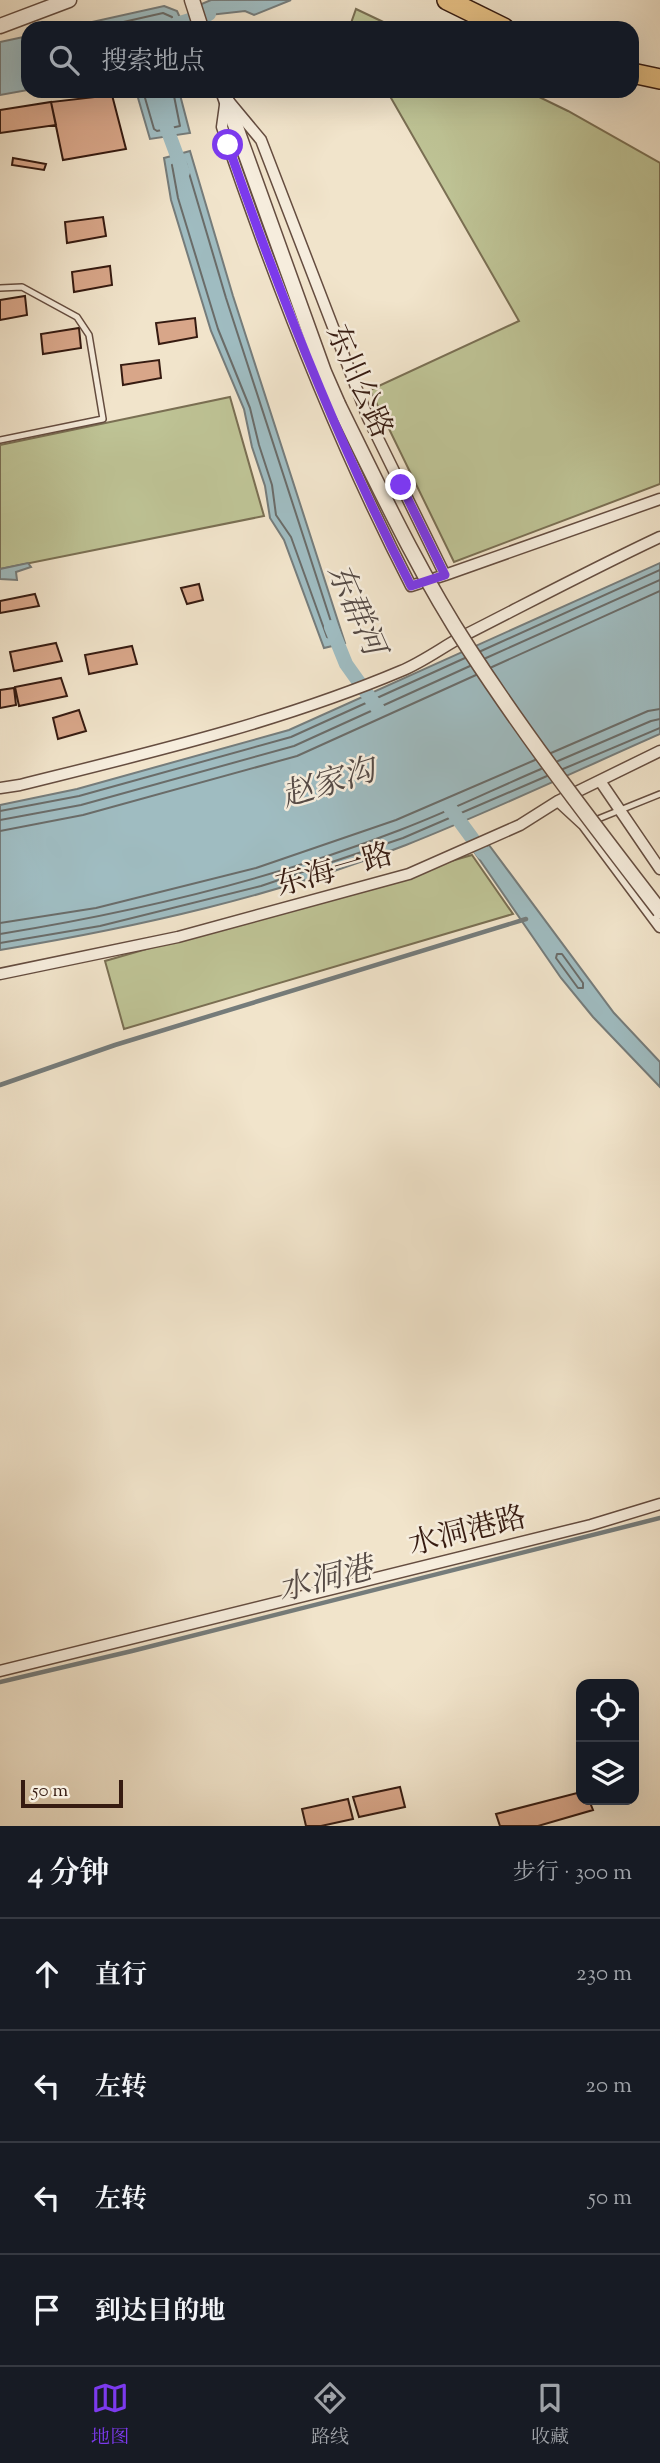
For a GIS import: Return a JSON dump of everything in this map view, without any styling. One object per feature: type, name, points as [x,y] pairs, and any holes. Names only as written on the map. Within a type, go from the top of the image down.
[{"type":"highway","points":[[447,0],[489,21]]},
{"type":"highway","points":[[639,74],[660,79]]},
{"type":"street","points":[[0,26],[69,0]]},
{"type":"street","points":[[192,0],[199,21]]},
{"type":"street","points":[[225,98],[222,127],[321,392],[372,510],[411,586],[660,499]]},
{"type":"street","name":"东川公路","points":[[226,98],[324,372],[419,566],[468,647],[539,753],[660,911]]},
{"type":"street","points":[[228,98],[261,140],[368,418],[445,575]]},
{"type":"street","points":[[0,788],[187,743],[324,701],[404,670],[593,569],[660,537]]},
{"type":"street","name":"东海一路","points":[[0,974],[178,937],[410,874],[520,825],[558,802],[660,751]]},
{"type":"street","points":[[600,781],[660,869]]},
{"type":"street","points":[[558,802],[583,825],[660,927]]},
{"type":"street","name":"水洞港路","points":[[0,1671],[591,1525],[660,1504]]},
{"type":"lane","points":[[0,288],[22,287],[77,317],[89,335],[103,419],[0,440]]},
{"type":"lane","points":[[583,825],[660,794]]},
{"type":"green space","points":[[356,9],[381,21],[352,21]]},
{"type":"green space","points":[[391,98],[541,98],[660,163],[660,484],[454,562],[370,390],[519,321]]},
{"type":"green space","points":[[230,397],[264,516],[0,569],[0,445]]},
{"type":"green space","points":[[472,855],[513,914],[124,1029],[105,961]]},
{"type":"water","points":[[211,0],[291,0],[254,15],[245,11],[201,16],[199,5]]},
{"type":"water","points":[[164,6],[177,11],[182,21],[96,21]]},
{"type":"water","points":[[21,38],[21,91],[0,95],[0,42]]},
{"type":"water","points":[[138,98],[181,98],[190,133],[150,139]]},
{"type":"water","points":[[190,151],[233,296],[345,643],[324,648],[284,540],[270,518],[265,486],[252,447],[244,409],[211,331],[171,200],[164,158]]},
{"type":"water","points":[[28,563],[31,567],[16,572],[17,580],[0,579],[0,569]]},
{"type":"water","name":"赵家沟","points":[[660,563],[660,734],[438,832],[307,880],[155,920],[0,950],[0,805],[77,789],[289,730]]},
{"type":"water","points":[[489,845],[614,1013],[660,1062],[660,1087],[593,1017],[561,978],[473,850]]},
{"type":"building","points":[[113,98],[126,149],[63,160],[51,102]]},
{"type":"building","points":[[51,102],[56,125],[0,133],[0,110]]},
{"type":"building","points":[[13,158],[46,164],[44,170],[12,165]]},
{"type":"building","points":[[103,217],[106,236],[67,243],[65,222]]},
{"type":"building","points":[[110,266],[112,285],[74,292],[72,272]]},
{"type":"building","points":[[25,296],[27,315],[0,320],[0,300]]},
{"type":"building","points":[[195,318],[197,337],[159,344],[156,323]]},
{"type":"building","points":[[79,328],[81,348],[43,354],[41,334]]},
{"type":"building","points":[[159,360],[161,378],[123,385],[121,365]]},
{"type":"building","points":[[199,584],[203,600],[187,604],[181,588]]},
{"type":"building","points":[[35,594],[39,606],[0,613],[0,601]]},
{"type":"building","points":[[56,643],[62,661],[14,671],[10,652]]},
{"type":"building","points":[[132,646],[137,664],[89,674],[85,655]]},
{"type":"building","points":[[61,678],[67,696],[19,706],[15,687]]},
{"type":"building","points":[[14,688],[16,705],[0,708],[0,690]]},
{"type":"building","points":[[79,710],[86,731],[58,739],[53,718]]},
{"type":"building","points":[[400,1787],[405,1807],[359,1817],[353,1797]]},
{"type":"building","points":[[576,1793],[576,1805],[591,1805],[593,1810],[538,1826],[500,1826],[496,1814]]},
{"type":"building","points":[[348,1799],[353,1819],[321,1826],[306,1826],[302,1809]]},
{"type":"waterway","points":[[186,21],[209,14]]},
{"type":"waterway","name":"东群河","points":[[156,98],[183,172]]},
{"type":"waterway","name":"东群河","points":[[331,627],[346,664],[378,709]]},
{"type":"waterway","name":"东群河","points":[[450,808],[483,853]]},
{"type":"waterway","points":[[0,1085],[115,1045],[526,919]]},
{"type":"waterway","name":"水洞港","points":[[0,1682],[660,1518]]},
{"type":"route","points":[[228,145],[321,392],[372,510],[411,586],[445,575],[401,485]]}]
